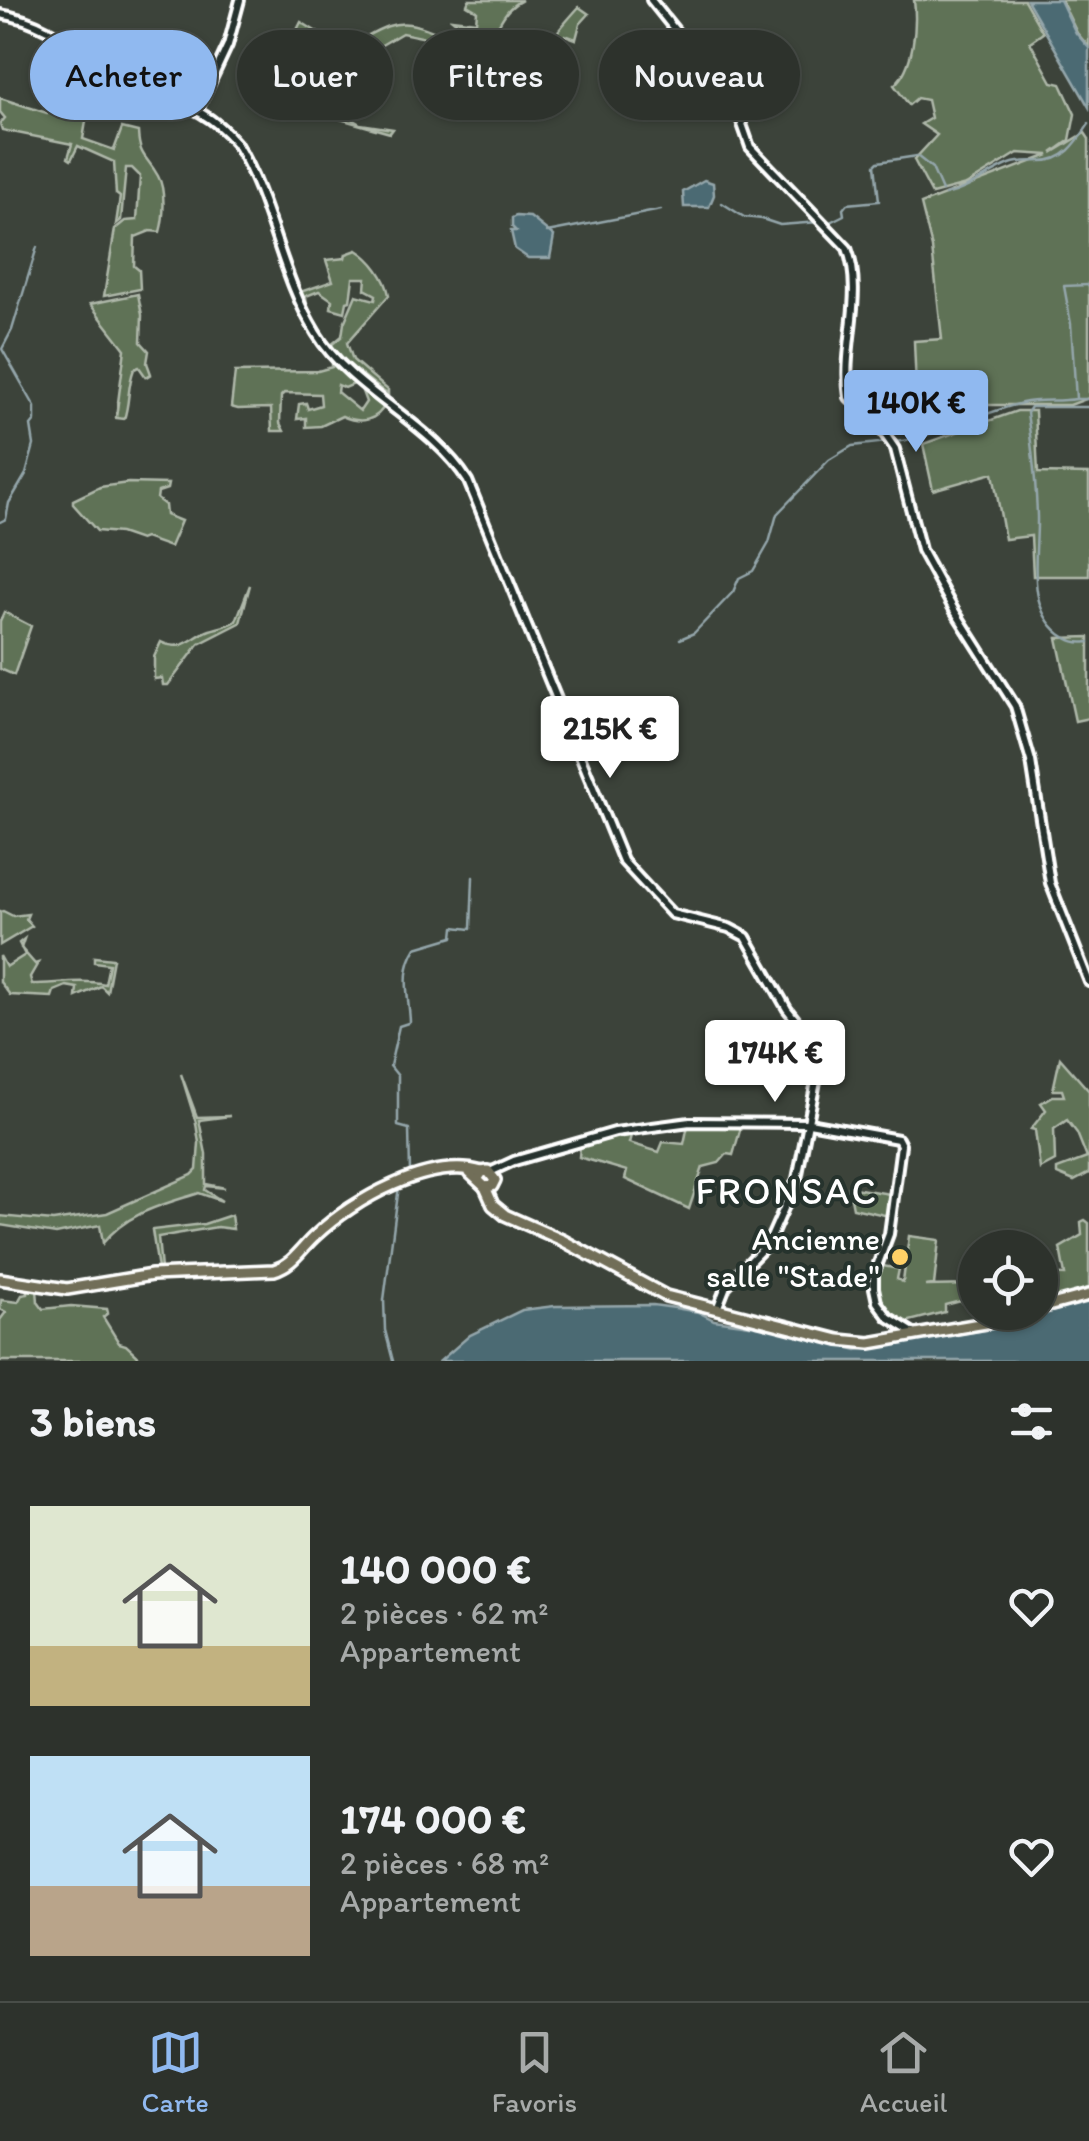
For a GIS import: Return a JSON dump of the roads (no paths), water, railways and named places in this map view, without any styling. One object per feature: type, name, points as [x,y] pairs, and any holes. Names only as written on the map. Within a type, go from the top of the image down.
[{"type":"main road","points":[[0,1280],[67,1289],[152,1274],[274,1270],[292,1262],[316,1234],[367,1196],[410,1178],[463,1170],[487,1179],[498,1210],[666,1296],[850,1343],[958,1327]]},
{"type":"main road","points":[[1058,1303],[1089,1294]]},
{"type":"street","points":[[217,69],[240,0]]},
{"type":"street","points":[[651,0],[729,87],[750,147],[847,248],[853,306],[848,359],[850,397],[895,449],[921,550],[1015,706],[1031,761],[1050,883],[1089,982]]},
{"type":"street","points":[[0,14],[51,30]]},
{"type":"street","points":[[211,120],[242,154],[316,333],[349,369],[457,464],[474,493],[627,866],[672,914],[729,928],[746,938],[787,1008],[816,1044],[818,1066],[797,1179],[770,1240],[723,1292],[717,1309]]},
{"type":"street","points":[[487,1179],[508,1164],[630,1129],[699,1121],[809,1123],[873,1132],[901,1142],[889,1234],[874,1274],[874,1288],[888,1317],[915,1334]]},
{"type":"water","points":[[1027,0],[1060,0],[1076,33],[1089,48],[1089,107]]},
{"type":"water","points":[[704,180],[713,183],[709,207],[684,207],[683,192]]},
{"type":"water","points":[[530,217],[554,236],[550,258],[528,258],[515,249],[511,231],[516,231],[512,218]]},
{"type":"water","points":[[1089,1301],[1089,1361],[440,1361],[470,1335],[522,1310],[555,1306],[675,1308],[714,1320],[785,1330],[857,1350],[986,1330],[1058,1330],[1058,1310]]},
{"type":"waterway","points":[[945,195],[1010,164],[1057,158],[1070,149],[1089,124]]},
{"type":"waterway","points":[[828,223],[844,215],[847,204],[879,201],[875,165],[878,162],[917,156],[932,168],[942,191]]},
{"type":"waterway","points":[[722,203],[744,217],[780,225],[819,222]]},
{"type":"waterway","points":[[547,232],[661,210]]},
{"type":"waterway","points":[[0,522],[6,519],[9,503],[26,474],[34,445],[31,426],[35,407],[2,349],[12,330],[37,247]]},
{"type":"waterway","points":[[895,442],[1022,403],[1076,399],[1064,286],[1089,285]]},
{"type":"waterway","points":[[1077,399],[1089,399]]},
{"type":"waterway","points":[[1089,407],[1031,407],[1027,413],[1034,464],[1038,595],[1049,623],[1060,634],[1081,643],[1089,642]]},
{"type":"waterway","points":[[680,639],[694,633],[733,592],[739,578],[753,571],[769,543],[777,514],[829,460],[852,446],[887,442]]},
{"type":"waterway","points":[[410,1022],[407,984],[411,957],[416,948],[453,937],[454,927],[471,929],[473,877]]},
{"type":"waterway","points":[[408,1023],[399,1026],[390,1066],[398,1076],[398,1126],[409,1129],[410,1173]]},
{"type":"waterway","points":[[393,1361],[385,1330],[384,1300],[399,1186]]},
{"type":"place","name":"Ancienne salle \"Stade\"","points":[[900,1257]]},
{"type":"district","name":"FRONSAC","points":[[787,1191]]}]
